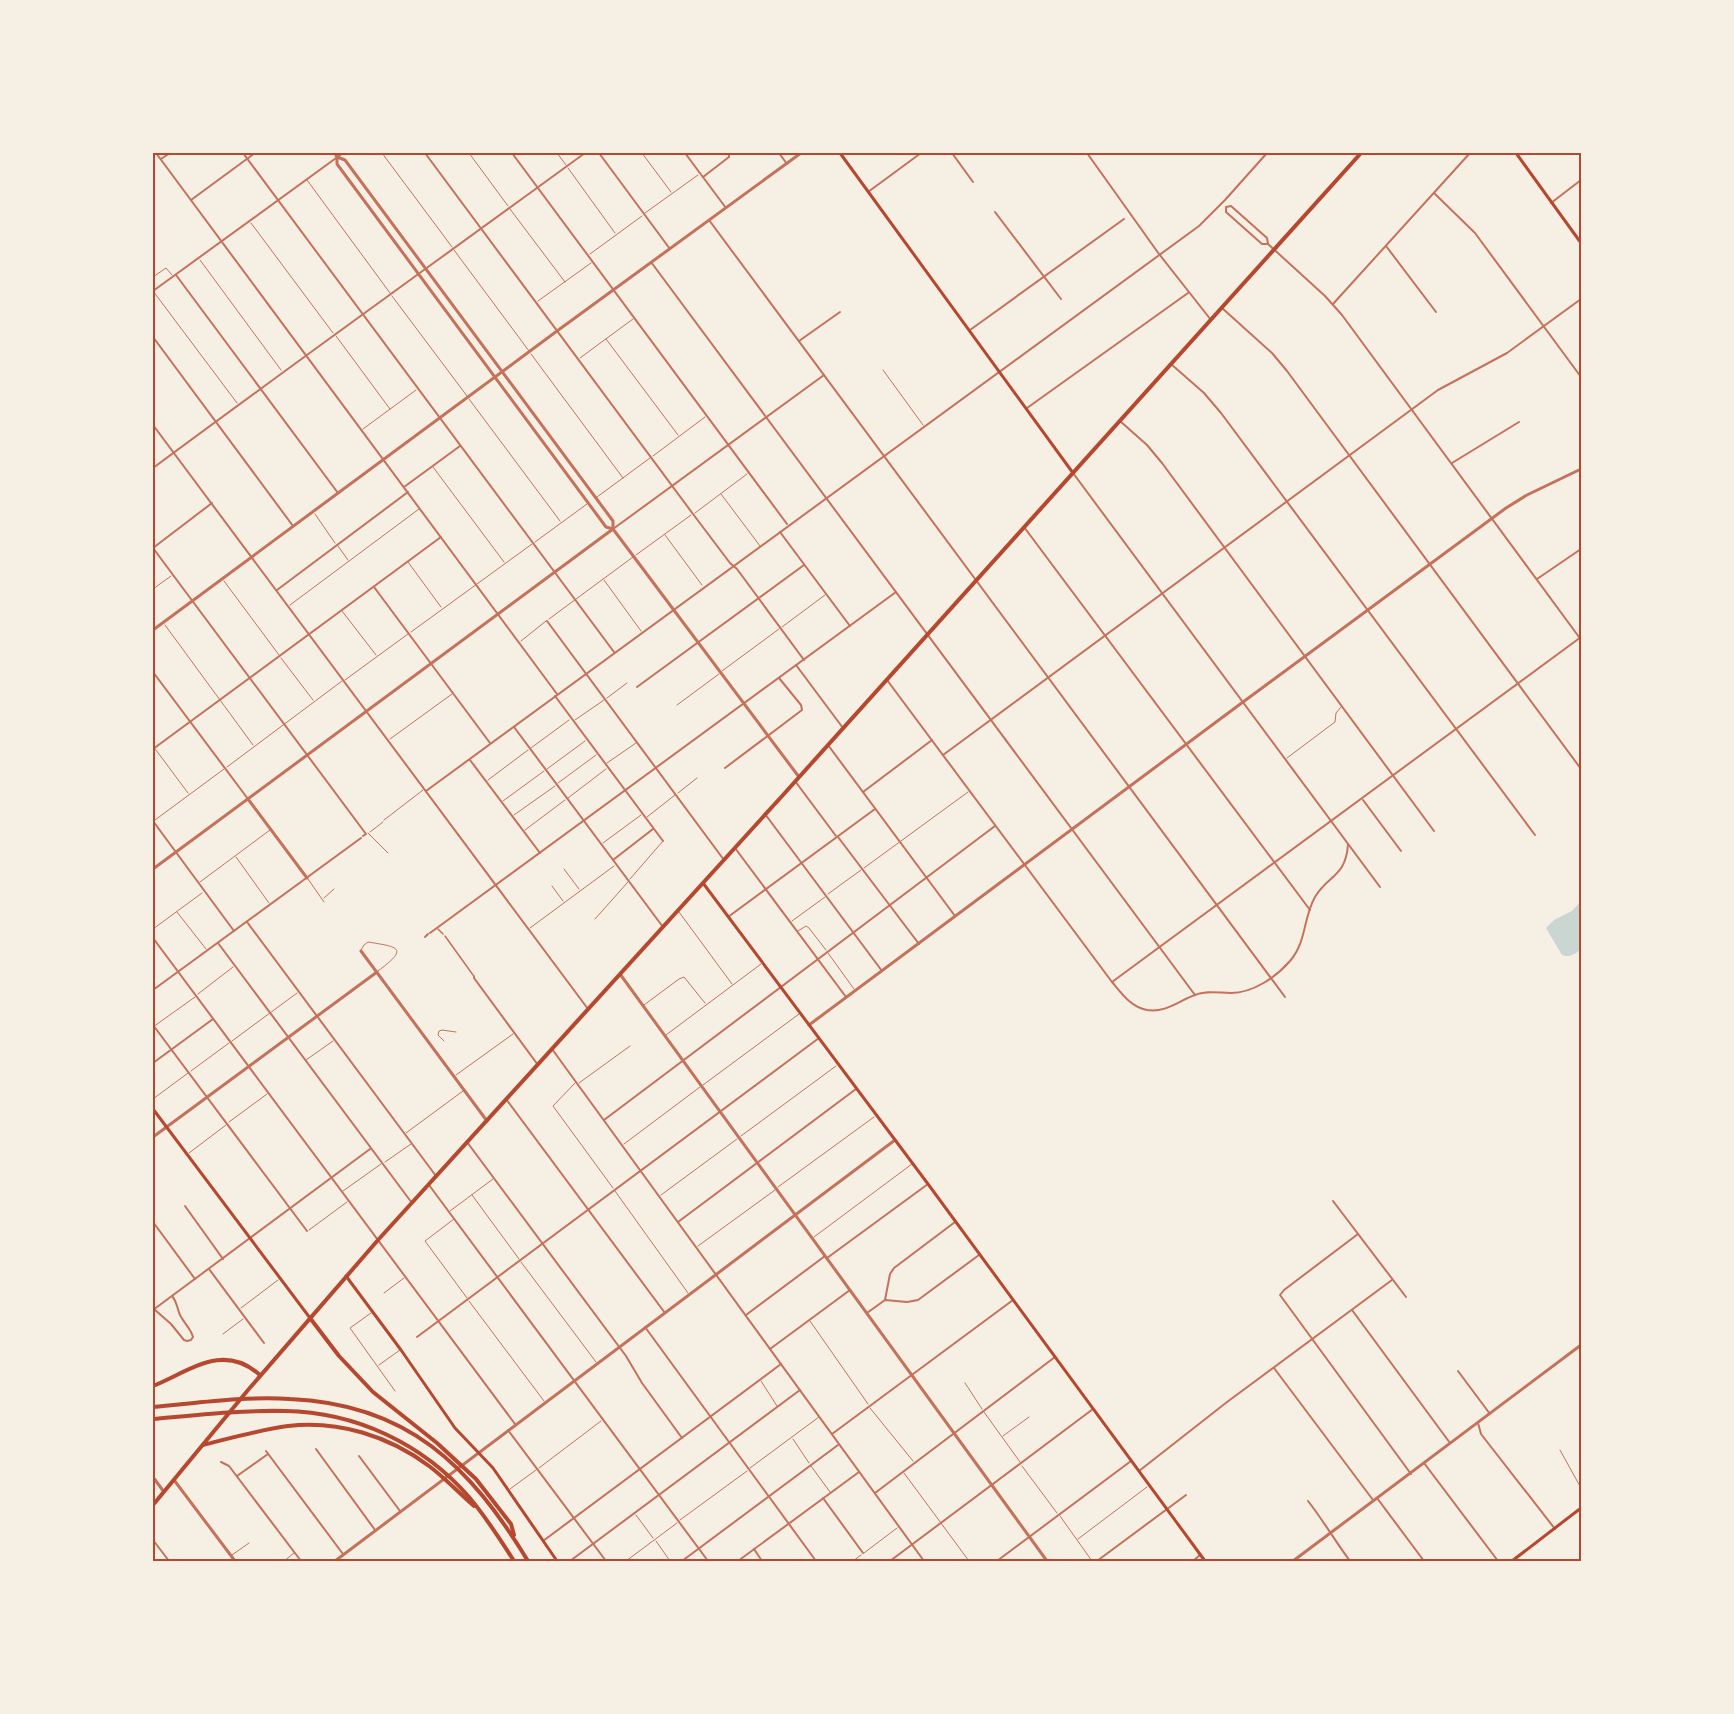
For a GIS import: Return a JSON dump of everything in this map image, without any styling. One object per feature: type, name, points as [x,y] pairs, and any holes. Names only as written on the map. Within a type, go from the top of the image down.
[{"type":"main road","points":[[840,153],[1073,473]]},
{"type":"main road","points":[[153,1505],[260,1375],[378,1240],[887,680],[1361,153]]},
{"type":"main road","points":[[1516,153],[1581,243]]},
{"type":"main road","points":[[703,883],[1205,1561]]},
{"type":"main road","points":[[153,1109],[339,1356],[373,1392],[437,1443],[476,1479],[511,1524],[516,1541]]},
{"type":"main road","points":[[346,1276],[455,1428],[493,1467],[557,1561]]},
{"type":"main road","points":[[153,1386],[196,1366],[220,1360],[245,1364],[260,1375]]},
{"type":"main road","points":[[153,1407],[257,1398],[290,1398],[336,1404],[371,1414],[406,1430],[430,1445],[470,1479],[528,1561]]},
{"type":"main road","points":[[153,1419],[286,1411],[325,1414],[351,1420],[387,1434],[421,1454],[452,1479],[481,1512],[514,1561]]},
{"type":"main road","points":[[203,1445],[287,1426],[320,1425],[352,1430],[389,1443],[421,1460],[481,1512]]},
{"type":"main road","points":[[1512,1561],[1581,1508]]},
{"type":"street","points":[[156,153],[498,613],[571,718],[663,841]]},
{"type":"street","points":[[161,159],[170,153]]},
{"type":"street","points":[[243,153],[614,652]]},
{"type":"street","points":[[191,200],[255,153]]},
{"type":"street","points":[[153,291],[336,155],[343,153]]},
{"type":"street","points":[[425,153],[804,660]]},
{"type":"street","points":[[512,153],[788,525]]},
{"type":"street","points":[[153,468],[585,153]]},
{"type":"street","points":[[599,153],[670,249]]},
{"type":"street","points":[[685,153],[726,208]]},
{"type":"street","points":[[779,153],[787,164]]},
{"type":"street","points":[[153,630],[801,153]]},
{"type":"street","points":[[868,192],[921,153]]},
{"type":"street","points":[[952,153],[973,182]]},
{"type":"street","points":[[1087,153],[1211,320]]},
{"type":"street","points":[[425,790],[1199,226],[1266,153]]},
{"type":"street","points":[[1333,304],[1470,153]]},
{"type":"street","points":[[701,175],[729,157],[730,154]]},
{"type":"street","points":[[336,155],[345,159],[613,521],[613,529]]},
{"type":"street","points":[[336,155],[337,164],[588,503],[606,526],[613,529],[799,777]]},
{"type":"street","points":[[1551,203],[1581,180]]},
{"type":"street","points":[[1434,193],[1475,233],[1581,377]]},
{"type":"street","points":[[1222,203],[1226,207],[1226,212],[1262,244],[1268,243]]},
{"type":"street","points":[[1112,982],[1581,638],[1333,304],[1274,250],[1267,238],[1231,206],[1226,207]]},
{"type":"street","points":[[995,212],[1061,298]]},
{"type":"street","points":[[970,330],[1124,219]]},
{"type":"street","points":[[709,220],[1285,998]]},
{"type":"street","points":[[1386,246],[1436,312]]},
{"type":"street","points":[[651,262],[1195,995]]},
{"type":"street","points":[[174,276],[338,493]]},
{"type":"street","points":[[1027,408],[1188,292]]},
{"type":"street","points":[[943,755],[1411,409],[1447,384],[1507,353],[1581,299]]},
{"type":"street","points":[[1222,308],[1279,361],[1581,769]]},
{"type":"street","points":[[799,341],[840,312]]},
{"type":"street","points":[[153,337],[293,526]]},
{"type":"street","points":[[1172,364],[1206,395],[1221,413],[1534,835]]},
{"type":"street","points":[[153,869],[824,375]]},
{"type":"street","points":[[1120,421],[1154,453],[1434,831]]},
{"type":"street","points":[[1451,463],[1519,422]]},
{"type":"street","points":[[153,425],[588,1009]]},
{"type":"street","points":[[404,487],[460,446]]},
{"type":"street","points":[[809,1025],[1492,519],[1527,495],[1581,469]]},
{"type":"street","points":[[1073,473],[1380,887]]},
{"type":"street","points":[[277,590],[408,492]]},
{"type":"street","points":[[153,990],[365,835],[153,548],[212,503]]},
{"type":"street","points":[[1024,527],[1310,910]]},
{"type":"street","points":[[779,531],[850,626]]},
{"type":"street","points":[[153,748],[441,537]]},
{"type":"street","points":[[1537,579],[1581,549]]},
{"type":"street","points":[[637,687],[804,565]]},
{"type":"street","points":[[374,587],[490,743]]},
{"type":"street","points":[[428,935],[896,592]]},
{"type":"street","points":[[547,621],[724,860]]},
{"type":"street","points":[[796,666],[843,728]]},
{"type":"street","points":[[153,672],[307,878]]},
{"type":"street","points":[[725,768],[802,710],[801,705],[779,678]]},
{"type":"street","points":[[887,680],[1112,982],[1129,1001],[1142,1009],[1162,1010],[1195,995],[1212,992],[1244,992],[1271,977],[1286,965],[1303,938],[1310,910],[1321,890],[1340,871],[1348,844]]},
{"type":"street","points":[[513,726],[663,927]]},
{"type":"street","points":[[863,792],[932,740]]},
{"type":"street","points":[[828,745],[956,916]]},
{"type":"street","points":[[469,759],[540,854]]},
{"type":"street","points":[[795,781],[919,944]]},
{"type":"street","points":[[1362,799],[1401,850]]},
{"type":"street","points":[[728,917],[876,809]]},
{"type":"street","points":[[765,814],[882,971]]},
{"type":"street","points":[[153,821],[234,931]]},
{"type":"street","points":[[604,1120],[995,825]]},
{"type":"street","points":[[613,860],[654,829]]},
{"type":"street","points":[[735,848],[846,998]]},
{"type":"street","points":[[247,922],[436,1176]]},
{"type":"street","points":[[438,928],[538,1065]]},
{"type":"street","points":[[153,938],[515,1425]]},
{"type":"street","points":[[218,943],[412,1203]]},
{"type":"street","points":[[361,951],[487,1121]]},
{"type":"street","points":[[153,1137],[377,972]]},
{"type":"street","points":[[620,974],[1047,1561]]},
{"type":"street","points":[[153,1063],[213,1019]]},
{"type":"street","points":[[153,1026],[307,1231]]},
{"type":"street","points":[[417,1337],[819,1038]]},
{"type":"street","points":[[552,1049],[924,1561]]},
{"type":"street","points":[[678,1222],[857,1089]]},
{"type":"street","points":[[506,1100],[665,1313]]},
{"type":"street","points":[[334,1561],[895,1140]]},
{"type":"street","points":[[467,1142],[619,1347],[682,1438]]},
{"type":"street","points":[[172,1296],[177,1302],[181,1317],[194,1335],[191,1340],[185,1341],[172,1325],[154,1310],[172,1296],[195,1279],[223,1259],[290,1208],[370,1149]]},
{"type":"street","points":[[746,1315],[928,1184]]},
{"type":"street","points":[[429,1185],[708,1561]]},
{"type":"street","points":[[1333,1201],[1406,1297]]},
{"type":"street","points":[[185,1206],[223,1259]]},
{"type":"street","points":[[153,1222],[195,1279]]},
{"type":"street","points":[[885,1300],[890,1274],[894,1268],[955,1222]]},
{"type":"street","points":[[1358,1234],[1280,1294],[1411,1473]]},
{"type":"street","points":[[867,1313],[885,1300],[907,1302],[918,1300],[979,1254]]},
{"type":"street","points":[[209,1269],[264,1343]]},
{"type":"street","points":[[1139,1471],[1392,1280]]},
{"type":"street","points":[[770,1349],[850,1290]]},
{"type":"street","points":[[832,1434],[1013,1299]]},
{"type":"street","points":[[1352,1310],[1450,1444]]},
{"type":"street","points":[[645,1328],[816,1561]]},
{"type":"street","points":[[1293,1561],[1581,1345]]},
{"type":"street","points":[[875,1493],[1055,1357]]},
{"type":"street","points":[[543,1541],[781,1364]]},
{"type":"street","points":[[1274,1368],[1424,1561]]},
{"type":"street","points":[[1458,1371],[1490,1414]]},
{"type":"street","points":[[570,1561],[800,1390]]},
{"type":"street","points":[[890,1561],[1093,1409]]},
{"type":"street","points":[[1478,1422],[1481,1434],[1555,1529]]},
{"type":"street","points":[[508,1430],[606,1561]]},
{"type":"street","points":[[682,1561],[839,1444]]},
{"type":"street","points":[[316,1449],[375,1530]]},
{"type":"street","points":[[237,1476],[267,1452],[343,1554]]},
{"type":"street","points":[[359,1456],[400,1512]]},
{"type":"street","points":[[997,1561],[1131,1461]]},
{"type":"street","points":[[220,1462],[229,1466],[301,1561]]},
{"type":"street","points":[[1424,1463],[1498,1561]]},
{"type":"street","points":[[738,1561],[859,1471]]},
{"type":"street","points":[[153,1477],[164,1492]]},
{"type":"street","points":[[174,1480],[235,1561]]},
{"type":"street","points":[[1097,1561],[1186,1495]]},
{"type":"street","points":[[823,1498],[863,1553]]},
{"type":"street","points":[[1308,1501],[1350,1561]]},
{"type":"street","points":[[153,1540],[169,1561]]},
{"type":"street","points":[[754,1550],[762,1561]]},
{"type":"street","points":[[1193,1561],[1201,1555]]},
{"type":"lane","points":[[382,153],[623,478]]},
{"type":"lane","points":[[469,153],[564,282]]},
{"type":"lane","points":[[557,153],[616,235]]},
{"type":"lane","points":[[642,153],[672,194]]},
{"type":"lane","points":[[588,255],[701,175]]},
{"type":"lane","points":[[306,179],[561,523]]},
{"type":"lane","points":[[250,221],[390,409]]},
{"type":"lane","points":[[199,258],[282,372]]},
{"type":"lane","points":[[536,303],[593,262]]},
{"type":"lane","points":[[153,277],[166,267],[174,276]]},
{"type":"lane","points":[[153,291],[238,405]]},
{"type":"lane","points":[[578,359],[635,318]]},
{"type":"lane","points":[[606,339],[679,437]]},
{"type":"lane","points":[[883,370],[924,426]]},
{"type":"lane","points":[[362,430],[418,388]]},
{"type":"lane","points":[[596,498],[707,416]]},
{"type":"lane","points":[[432,466],[505,564]]},
{"type":"lane","points":[[519,642],[749,473]]},
{"type":"lane","points":[[721,494],[760,546]]},
{"type":"lane","points":[[153,821],[588,503]]},
{"type":"lane","points":[[288,606],[420,508]]},
{"type":"lane","points":[[312,512],[349,561]]},
{"type":"lane","points":[[665,534],[704,587]]},
{"type":"lane","points":[[408,562],[442,608]]},
{"type":"lane","points":[[153,589],[173,575]]},
{"type":"lane","points":[[222,579],[315,702]]},
{"type":"lane","points":[[603,579],[642,632]]},
{"type":"lane","points":[[677,705],[826,595]]},
{"type":"lane","points":[[342,611],[377,656]]},
{"type":"lane","points":[[163,623],[255,747]]},
{"type":"lane","points":[[574,722],[627,683]]},
{"type":"lane","points":[[388,741],[453,694]]},
{"type":"lane","points":[[1285,759],[1335,722],[1336,713],[1342,706]]},
{"type":"lane","points":[[486,781],[571,718]]},
{"type":"lane","points":[[502,802],[587,740]]},
{"type":"lane","points":[[523,831],[636,742]]},
{"type":"lane","points":[[153,748],[189,795]]},
{"type":"lane","points":[[512,816],[598,754]]},
{"type":"lane","points":[[645,818],[697,778]]},
{"type":"lane","points":[[388,853],[365,835],[425,790]]},
{"type":"lane","points":[[790,922],[969,791]]},
{"type":"lane","points":[[601,844],[642,814]]},
{"type":"lane","points":[[199,883],[271,829]]},
{"type":"lane","points":[[595,919],[663,841]]},
{"type":"lane","points":[[235,856],[270,904]]},
{"type":"lane","points":[[529,929],[616,865]]},
{"type":"lane","points":[[564,869],[580,891]]},
{"type":"lane","points":[[307,878],[324,902]]},
{"type":"lane","points":[[552,886],[564,903]]},
{"type":"lane","points":[[322,899],[334,889]]},
{"type":"lane","points":[[153,929],[205,891]]},
{"type":"lane","points":[[678,910],[733,985]]},
{"type":"lane","points":[[177,911],[207,951]]},
{"type":"lane","points":[[797,932],[806,926],[810,928],[856,991]]},
{"type":"lane","points":[[361,951],[368,942],[395,948],[396,957],[377,972]]},
{"type":"lane","points":[[665,1035],[763,962]]},
{"type":"lane","points":[[153,1026],[235,966]]},
{"type":"lane","points":[[643,1006],[684,977],[706,1005]]},
{"type":"lane","points":[[153,1099],[299,992]]},
{"type":"lane","points":[[622,1145],[800,1013]]},
{"type":"lane","points":[[444,1041],[438,1035],[439,1031],[456,1032]]},
{"type":"lane","points":[[454,1077],[514,1033]]},
{"type":"lane","points":[[305,1061],[334,1040]]},
{"type":"lane","points":[[630,1046],[577,1083],[553,1106],[689,1294]]},
{"type":"lane","points":[[659,1196],[838,1064]]},
{"type":"lane","points":[[404,1134],[465,1090]]},
{"type":"lane","points":[[187,1154],[268,1094]]},
{"type":"lane","points":[[697,1248],[876,1115]]},
{"type":"lane","points":[[341,1192],[411,1144]]},
{"type":"lane","points":[[812,1238],[912,1163]]},
{"type":"lane","points":[[449,1212],[494,1178]]},
{"type":"lane","points":[[472,1195],[597,1364]]},
{"type":"lane","points":[[307,1231],[348,1201]]},
{"type":"lane","points":[[454,1219],[424,1241],[545,1403]]},
{"type":"lane","points":[[384,1293],[406,1276]]},
{"type":"lane","points":[[239,1310],[279,1279]]},
{"type":"lane","points":[[372,1311],[350,1328],[395,1391]]},
{"type":"lane","points":[[223,1334],[245,1318]]},
{"type":"lane","points":[[809,1320],[869,1406],[914,1463]]},
{"type":"lane","points":[[378,1366],[401,1350]]},
{"type":"lane","points":[[760,1380],[778,1407]]},
{"type":"lane","points":[[964,1383],[1092,1561]]},
{"type":"lane","points":[[626,1561],[819,1416]]},
{"type":"lane","points":[[1002,1437],[1029,1417]]},
{"type":"lane","points":[[509,1490],[604,1420]]},
{"type":"lane","points":[[792,1437],[831,1492]]},
{"type":"lane","points":[[1560,1450],[1581,1488]]},
{"type":"lane","points":[[903,1471],[969,1561]]},
{"type":"lane","points":[[1077,1540],[1149,1485]]},
{"type":"lane","points":[[635,1513],[670,1561]]},
{"type":"lane","points":[[853,1561],[899,1526]]},
{"type":"lane","points":[[231,1556],[249,1543]]},
{"type":"lane","points":[[284,1561],[295,1553]]},
{"type":"shaded area","points":[[1581,901],[1581,949],[1570,956],[1565,956],[1562,955],[1546,928],[1554,920],[1572,911]]}]
